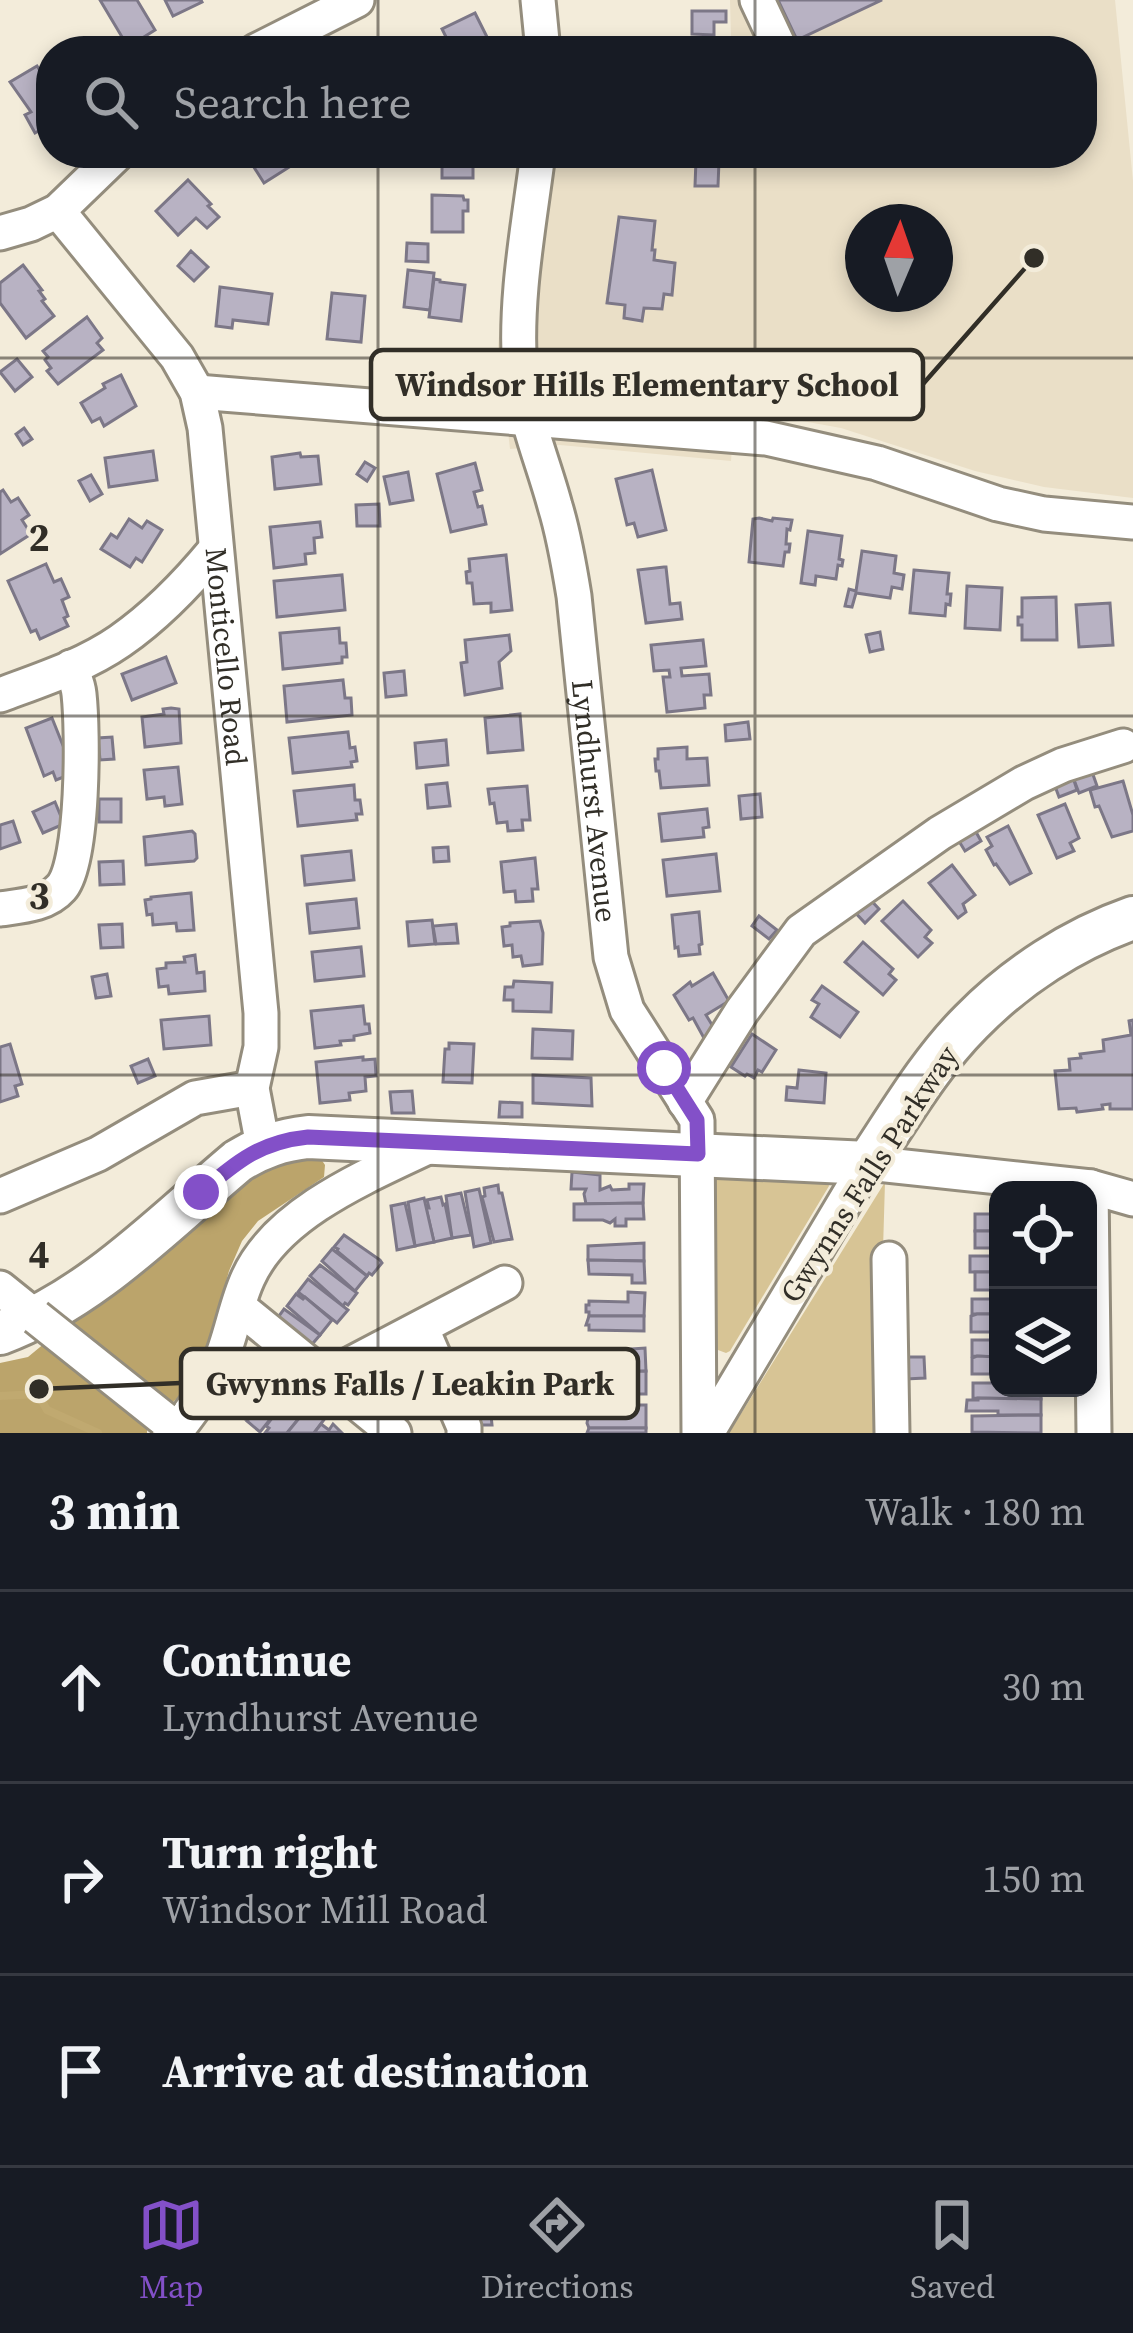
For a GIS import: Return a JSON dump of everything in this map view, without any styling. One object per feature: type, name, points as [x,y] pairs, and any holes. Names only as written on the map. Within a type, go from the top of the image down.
[{"type":"main road","name":"Gwynns Falls Parkway","points":[[868,1163],[926,1077],[970,1023],[1047,961],[1133,918]]},
{"type":"main road","points":[[0,1333],[56,1307],[92,1283],[262,1146],[308,1137],[868,1163]]},
{"type":"street","points":[[286,36],[357,0]]},
{"type":"street","points":[[538,0],[542,36]]},
{"type":"street","points":[[757,0],[775,36]]},
{"type":"street","points":[[0,233],[58,211],[102,168]]},
{"type":"street","name":"Lyndhurst Avenue","points":[[536,168],[521,291],[520,375],[526,416],[556,506],[574,596],[617,984],[627,1010],[697,1120],[703,1433]]},
{"type":"street","name":"Monticello Road","points":[[58,211],[177,357],[197,392],[206,428],[261,1013],[261,1047],[252,1088],[262,1146]]},
{"type":"street","points":[[197,392],[766,438],[877,463],[998,504],[1044,514],[1133,522]]},
{"type":"street","points":[[0,695],[119,642],[192,578],[215,550]]},
{"type":"street","points":[[4,907],[51,897],[68,878],[80,804],[81,755],[79,688],[70,667]]},
{"type":"street","points":[[686,1102],[742,1011],[801,931],[940,833],[1024,784],[1063,765],[1124,746]]},
{"type":"street","points":[[0,1196],[98,1154],[195,1098],[252,1088]]},
{"type":"street","points":[[0,1288],[174,1427],[208,1388],[248,1277],[266,1251],[291,1224],[329,1196],[434,1144]]},
{"type":"street","points":[[868,1163],[1035,1181]]},
{"type":"street","name":"Gwynns Falls Parkway","points":[[703,1433],[868,1163]]},
{"type":"street","points":[[1097,1189],[1133,1199]]},
{"type":"street","points":[[889,1259],[892,1433]]},
{"type":"street","points":[[324,1378],[505,1283]]},
{"type":"street","points":[[1092,1289],[1094,1433]]},
{"type":"street","points":[[239,1307],[394,1433]]},
{"type":"street","points":[[422,1329],[464,1433]]},
{"type":"shaded area","points":[[730,0],[1115,0],[1133,181],[1133,498],[1044,487],[975,471],[841,428],[735,409],[731,461],[560,445],[510,449],[498,346],[516,168],[1097,168],[1097,36],[731,36]]},
{"type":"shaded area","points":[[319,1156],[325,1165],[324,1177],[258,1221],[242,1241],[197,1374],[147,1426],[147,1433],[0,1433],[0,1363],[28,1357],[265,1161]]},
{"type":"shaded area","points":[[721,1176],[827,1180],[829,1186],[726,1353],[715,1346],[713,1199],[714,1182]]},
{"type":"shaded area","points":[[885,1182],[885,1433],[729,1433]]},
{"type":"building","points":[[100,0],[137,0],[155,30],[145,36],[121,36]]},
{"type":"building","points":[[165,0],[201,0],[202,2],[173,16]]},
{"type":"building","points":[[778,0],[882,0],[806,36],[795,36]]},
{"type":"building","points":[[692,11],[726,11],[726,22],[714,22],[714,35],[692,34]]},
{"type":"building","points":[[475,13],[486,36],[446,36],[442,29]]},
{"type":"building","points":[[36,67],[35,133],[25,115],[31,112],[10,82]]},
{"type":"building","points":[[254,168],[288,168],[264,183]]},
{"type":"building","points":[[442,168],[473,168],[473,178],[442,178]]},
{"type":"building","points":[[696,168],[719,168],[718,186],[695,186]]},
{"type":"building","points":[[188,180],[219,217],[207,228],[196,218],[178,235],[156,211]]},
{"type":"building","points":[[432,195],[468,200],[463,232],[432,232]]},
{"type":"building","points":[[619,217],[655,221],[654,260],[675,263],[672,295],[664,294],[662,309],[644,308],[642,321],[624,318],[625,305],[607,303]]},
{"type":"building","points":[[407,243],[428,244],[428,262],[406,261]]},
{"type":"building","points":[[191,251],[208,267],[194,281],[178,266]]},
{"type":"building","points":[[23,265],[54,316],[26,338],[0,303],[0,283]]},
{"type":"building","points":[[408,270],[434,273],[430,310],[404,307]]},
{"type":"building","points":[[434,279],[465,285],[461,321],[429,317]]},
{"type":"building","points":[[220,287],[272,294],[268,324],[233,320],[232,328],[216,326]]},
{"type":"building","points":[[332,293],[365,296],[361,342],[327,339]]},
{"type":"building","points":[[87,317],[102,338],[97,343],[103,350],[58,384],[47,371],[51,368],[43,351]]},
{"type":"building","points":[[17,359],[32,377],[15,391],[0,372]]},
{"type":"building","points":[[121,375],[136,406],[104,426],[100,418],[92,422],[81,403]]},
{"type":"building","points":[[24,428],[32,439],[23,445],[16,434]]},
{"type":"building","points":[[153,451],[157,480],[109,487],[105,458]]},
{"type":"building","points":[[300,453],[301,457],[318,456],[321,484],[275,489],[272,457]]},
{"type":"building","points":[[365,462],[375,468],[367,481],[357,474]]},
{"type":"building","points":[[475,463],[482,490],[474,492],[486,524],[451,532],[437,474]]},
{"type":"building","points":[[652,470],[666,530],[638,537],[634,523],[627,525],[616,479]]},
{"type":"building","points":[[408,472],[413,500],[390,504],[384,477]]},
{"type":"building","points":[[91,475],[102,494],[90,501],[79,481]]},
{"type":"building","points":[[0,492],[11,502],[18,498],[29,515],[22,520],[31,534],[0,554]]},
{"type":"building","points":[[379,504],[380,526],[357,526],[356,505]]},
{"type":"building","points":[[129,519],[142,528],[147,521],[162,530],[142,562],[136,558],[130,567],[101,549],[111,534],[117,538]]},
{"type":"building","points":[[753,519],[792,520],[783,566],[749,562]]},
{"type":"building","points":[[320,522],[322,537],[314,538],[315,553],[305,554],[306,564],[274,568],[270,527]]},
{"type":"building","points":[[808,531],[842,536],[839,559],[843,560],[836,579],[816,576],[815,585],[801,583]]},
{"type":"building","points":[[862,551],[896,556],[894,573],[904,575],[902,589],[892,587],[890,598],[856,593],[852,607],[845,606],[849,589],[856,591]]},
{"type":"building","points":[[506,555],[512,610],[491,612],[491,603],[474,604],[472,583],[467,583],[469,559]]},
{"type":"building","points":[[46,564],[54,582],[61,579],[69,597],[62,600],[68,626],[40,639],[36,630],[31,632],[8,581]]},
{"type":"building","points":[[666,567],[670,604],[680,603],[682,619],[646,623],[638,570]]},
{"type":"building","points":[[914,570],[949,573],[950,605],[946,604],[945,616],[910,613]]},
{"type":"building","points":[[342,575],[345,610],[277,617],[274,581]]},
{"type":"building","points":[[967,586],[1002,588],[1000,630],[965,628]]},
{"type":"building","points":[[1056,597],[1057,640],[1022,640],[1018,617],[1022,617],[1022,598]]},
{"type":"building","points":[[1110,603],[1113,645],[1079,647],[1076,605]]},
{"type":"building","points":[[339,628],[340,643],[346,643],[347,657],[342,657],[342,663],[283,669],[280,633]]},
{"type":"building","points":[[880,632],[883,649],[870,652],[866,635]]},
{"type":"building","points":[[509,635],[511,651],[499,662],[502,688],[465,695],[461,663],[467,662],[465,640]]},
{"type":"building","points":[[703,640],[706,666],[681,668],[682,676],[709,674],[711,695],[704,695],[705,708],[667,712],[663,677],[670,677],[669,670],[654,671],[651,645]]},
{"type":"building","points":[[166,657],[176,683],[132,700],[122,674]]},
{"type":"building","points":[[404,671],[406,695],[386,697],[384,673]]},
{"type":"building","points":[[343,680],[352,715],[287,722],[284,686]]},
{"type":"building","points":[[163,709],[179,709],[181,743],[145,747],[142,717],[164,714]]},
{"type":"building","points":[[520,714],[523,750],[488,753],[485,718]]},
{"type":"building","points":[[52,718],[74,773],[56,780],[53,772],[44,776],[26,728]]},
{"type":"building","points":[[748,722],[750,739],[726,741],[725,725]]},
{"type":"building","points":[[348,732],[357,761],[351,762],[352,767],[293,773],[289,738]]},
{"type":"building","points":[[112,737],[114,759],[100,760],[98,738]]},
{"type":"building","points":[[446,740],[448,765],[417,768],[415,743]]},
{"type":"building","points":[[687,747],[687,759],[707,758],[709,785],[661,788],[655,759],[658,749]]},
{"type":"building","points":[[1090,766],[1097,786],[1079,793],[1071,772]]},
{"type":"building","points":[[178,767],[182,804],[165,806],[164,797],[147,799],[144,770]]},
{"type":"building","points":[[1071,771],[1077,790],[1059,797],[1052,778]]},
{"type":"building","points":[[1123,781],[1133,831],[1112,837],[1090,790]]},
{"type":"building","points":[[447,783],[450,806],[428,808],[426,785]]},
{"type":"building","points":[[354,785],[362,814],[356,814],[357,820],[298,826],[294,791]]},
{"type":"building","points":[[527,786],[530,820],[522,820],[523,830],[508,831],[507,822],[497,823],[488,789]]},
{"type":"building","points":[[760,794],[762,817],[741,819],[739,796]]},
{"type":"building","points":[[99,799],[121,799],[121,822],[99,822]]},
{"type":"building","points":[[55,802],[64,824],[43,833],[33,812]]},
{"type":"building","points":[[1065,804],[1079,838],[1070,843],[1074,851],[1057,858],[1038,815]]},
{"type":"building","points":[[707,809],[709,827],[703,828],[704,837],[662,841],[659,814]]},
{"type":"building","points":[[13,821],[20,842],[0,849],[0,825]]},
{"type":"building","points":[[971,823],[981,841],[965,851],[954,833]]},
{"type":"building","points":[[1008,826],[1031,873],[1010,884],[986,850],[992,846],[987,837]]},
{"type":"building","points":[[192,831],[194,861],[146,865],[144,837]]},
{"type":"building","points":[[448,847],[449,861],[434,862],[433,848]]},
{"type":"building","points":[[351,851],[354,880],[305,885],[302,856]]},
{"type":"building","points":[[716,854],[720,891],[667,896],[663,860]]},
{"type":"building","points":[[535,858],[538,889],[532,889],[533,901],[516,902],[515,891],[504,892],[501,862]]},
{"type":"building","points":[[123,861],[124,884],[100,885],[99,862]]},
{"type":"building","points":[[952,865],[975,895],[963,904],[966,912],[958,918],[929,883]]},
{"type":"building","points":[[191,893],[194,930],[177,931],[176,923],[153,925],[145,900]]},
{"type":"building","points":[[866,895],[879,909],[865,923],[851,908]]},
{"type":"building","points":[[356,899],[359,928],[310,933],[307,904]]},
{"type":"building","points":[[903,901],[931,930],[925,937],[932,943],[918,957],[882,921]]},
{"type":"building","points":[[699,912],[700,954],[679,956],[672,915]]},
{"type":"building","points":[[759,916],[777,930],[769,939],[752,926]]},
{"type":"building","points":[[432,920],[435,944],[409,946],[407,922]]},
{"type":"building","points":[[540,921],[542,964],[523,966],[521,956],[513,957],[512,945],[504,946],[502,927]]},
{"type":"building","points":[[122,924],[123,947],[101,948],[99,925]]},
{"type":"building","points":[[456,924],[458,943],[436,944],[433,926]]},
{"type":"building","points":[[863,942],[893,969],[889,974],[896,980],[883,995],[845,962]]},
{"type":"building","points":[[361,947],[364,976],[315,981],[312,952]]},
{"type":"building","points":[[195,955],[197,973],[204,972],[205,991],[169,994],[168,986],[159,987],[157,969]]},
{"type":"building","points":[[713,973],[729,1001],[706,1015],[717,1033],[705,1040],[674,995]]},
{"type":"building","points":[[107,974],[111,996],[96,998],[92,977]]},
{"type":"building","points":[[514,981],[552,983],[551,1012],[513,1011],[513,1000],[504,1000],[505,987],[513,987]]},
{"type":"building","points":[[822,986],[858,1012],[840,1037],[811,1017],[819,1004],[812,1000]]},
{"type":"building","points":[[363,1006],[370,1033],[340,1041],[341,1045],[315,1048],[311,1011]]},
{"type":"building","points":[[209,1016],[211,1045],[164,1049],[161,1020]]},
{"type":"building","points":[[1133,1020],[1133,1109],[1110,1109],[1110,1104],[1077,1112],[1076,1108],[1059,1109],[1055,1071],[1070,1070],[1069,1059],[1081,1058],[1080,1054],[1104,1051],[1103,1040],[1131,1035],[1129,1021]]},
{"type":"building","points":[[533,1029],[573,1031],[572,1059],[532,1058]]},
{"type":"building","points":[[752,1034],[776,1050],[754,1078],[731,1067]]},
{"type":"building","points":[[449,1043],[474,1044],[472,1083],[443,1082]]},
{"type":"building","points":[[10,1044],[22,1084],[15,1086],[18,1096],[0,1102],[0,1047]]},
{"type":"building","points":[[148,1059],[155,1076],[138,1083],[131,1066]]},
{"type":"building","points":[[375,1059],[376,1076],[365,1077],[366,1091],[349,1093],[350,1100],[320,1103],[316,1062]]},
{"type":"building","points":[[799,1070],[826,1073],[824,1103],[786,1100],[787,1087],[797,1088]]},
{"type":"building","points":[[533,1075],[591,1078],[592,1106],[533,1103]]},
{"type":"building","points":[[412,1091],[414,1113],[392,1113],[390,1092]]},
{"type":"building","points":[[500,1102],[522,1103],[522,1117],[499,1117]]},
{"type":"building","points":[[572,1172],[600,1175],[600,1190],[644,1184],[643,1203],[586,1204],[586,1189],[571,1189]]},
{"type":"building","points":[[498,1185],[512,1239],[494,1242],[482,1197],[484,1188]]},
{"type":"building","points":[[479,1189],[491,1243],[474,1247],[465,1192]]},
{"type":"building","points":[[461,1193],[471,1235],[452,1238],[446,1196]]},
{"type":"building","points":[[441,1197],[452,1238],[434,1242],[427,1200]]},
{"type":"building","points":[[424,1198],[434,1242],[415,1246],[408,1202]]},
{"type":"building","points":[[405,1203],[415,1246],[397,1250],[391,1206]]},
{"type":"building","points":[[643,1203],[644,1219],[626,1219],[626,1226],[615,1226],[615,1219],[610,1223],[574,1220],[574,1204]]},
{"type":"building","points":[[975,1214],[989,1214],[989,1231],[975,1231]]},
{"type":"building","points":[[975,1231],[989,1231],[989,1248],[975,1248]]},
{"type":"building","points":[[344,1235],[380,1260],[372,1275],[367,1276],[334,1247]]},
{"type":"building","points":[[644,1243],[644,1261],[588,1260],[588,1246]]},
{"type":"building","points":[[332,1249],[367,1276],[355,1291],[322,1261]]},
{"type":"building","points":[[970,1256],[989,1256],[989,1272],[970,1272]]},
{"type":"building","points":[[588,1260],[644,1261],[645,1283],[632,1283],[632,1275],[589,1274]]},
{"type":"building","points":[[320,1265],[357,1293],[348,1305],[343,1306],[310,1276]]},
{"type":"building","points":[[975,1272],[989,1272],[989,1290],[975,1290]]},
{"type":"building","points":[[308,1279],[348,1310],[337,1323],[298,1292]]},
{"type":"building","points":[[628,1292],[645,1293],[644,1316],[589,1316],[586,1312],[589,1301],[628,1302]]},
{"type":"building","points":[[296,1294],[332,1320],[320,1335],[287,1306]]},
{"type":"building","points":[[972,1299],[989,1299],[989,1314],[972,1314]]},
{"type":"building","points":[[284,1309],[320,1335],[308,1349],[276,1320]]},
{"type":"building","points":[[989,1314],[989,1332],[971,1332],[971,1316]]},
{"type":"building","points":[[589,1316],[644,1316],[644,1331],[589,1330]]},
{"type":"building","points":[[972,1340],[989,1340],[989,1357],[972,1356]]},
{"type":"building","points":[[645,1348],[646,1371],[587,1372],[587,1358],[632,1357],[632,1349]]},
{"type":"building","points":[[905,1357],[924,1357],[925,1378],[906,1379]]},
{"type":"building","points":[[989,1357],[989,1374],[972,1374],[972,1358]]},
{"type":"building","points":[[256,1371],[276,1379],[245,1419],[228,1406]]},
{"type":"building","points":[[646,1371],[646,1394],[634,1394],[634,1386],[589,1387],[584,1383],[584,1372]]},
{"type":"building","points":[[973,1383],[989,1383],[989,1397],[1041,1399],[973,1398]]},
{"type":"building","points":[[272,1384],[292,1392],[260,1432],[247,1421]]},
{"type":"building","points":[[288,1397],[295,1403],[300,1398],[309,1406],[287,1433],[265,1433],[266,1426]]},
{"type":"building","points":[[1041,1399],[1041,1415],[966,1411],[967,1400]]},
{"type":"building","points":[[630,1405],[646,1405],[646,1428],[589,1428],[589,1413],[630,1413]]},
{"type":"building","points":[[317,1410],[326,1417],[314,1433],[287,1433],[305,1411],[312,1416]]},
{"type":"building","points":[[473,1414],[491,1415],[492,1425],[473,1425]]},
{"type":"building","points":[[1041,1415],[1041,1433],[972,1432],[972,1416]]},
{"type":"building","points":[[321,1424],[329,1430],[333,1424],[341,1432],[314,1433]]},
{"type":"building","points":[[589,1428],[646,1428],[646,1433],[587,1433]]},
{"type":"waterway","points":[[0,1396],[38,1394],[47,1410],[98,1433]]},
{"type":"place","name":"Windsor Hills Elementary School","points":[[1034,258]]},
{"type":"place","name":"Gwynns Falls / Leakin Park","points":[[39,1389]]},
{"type":"route","points":[[201,1192],[262,1146],[308,1137],[698,1154],[697,1120],[664,1068]]}]
